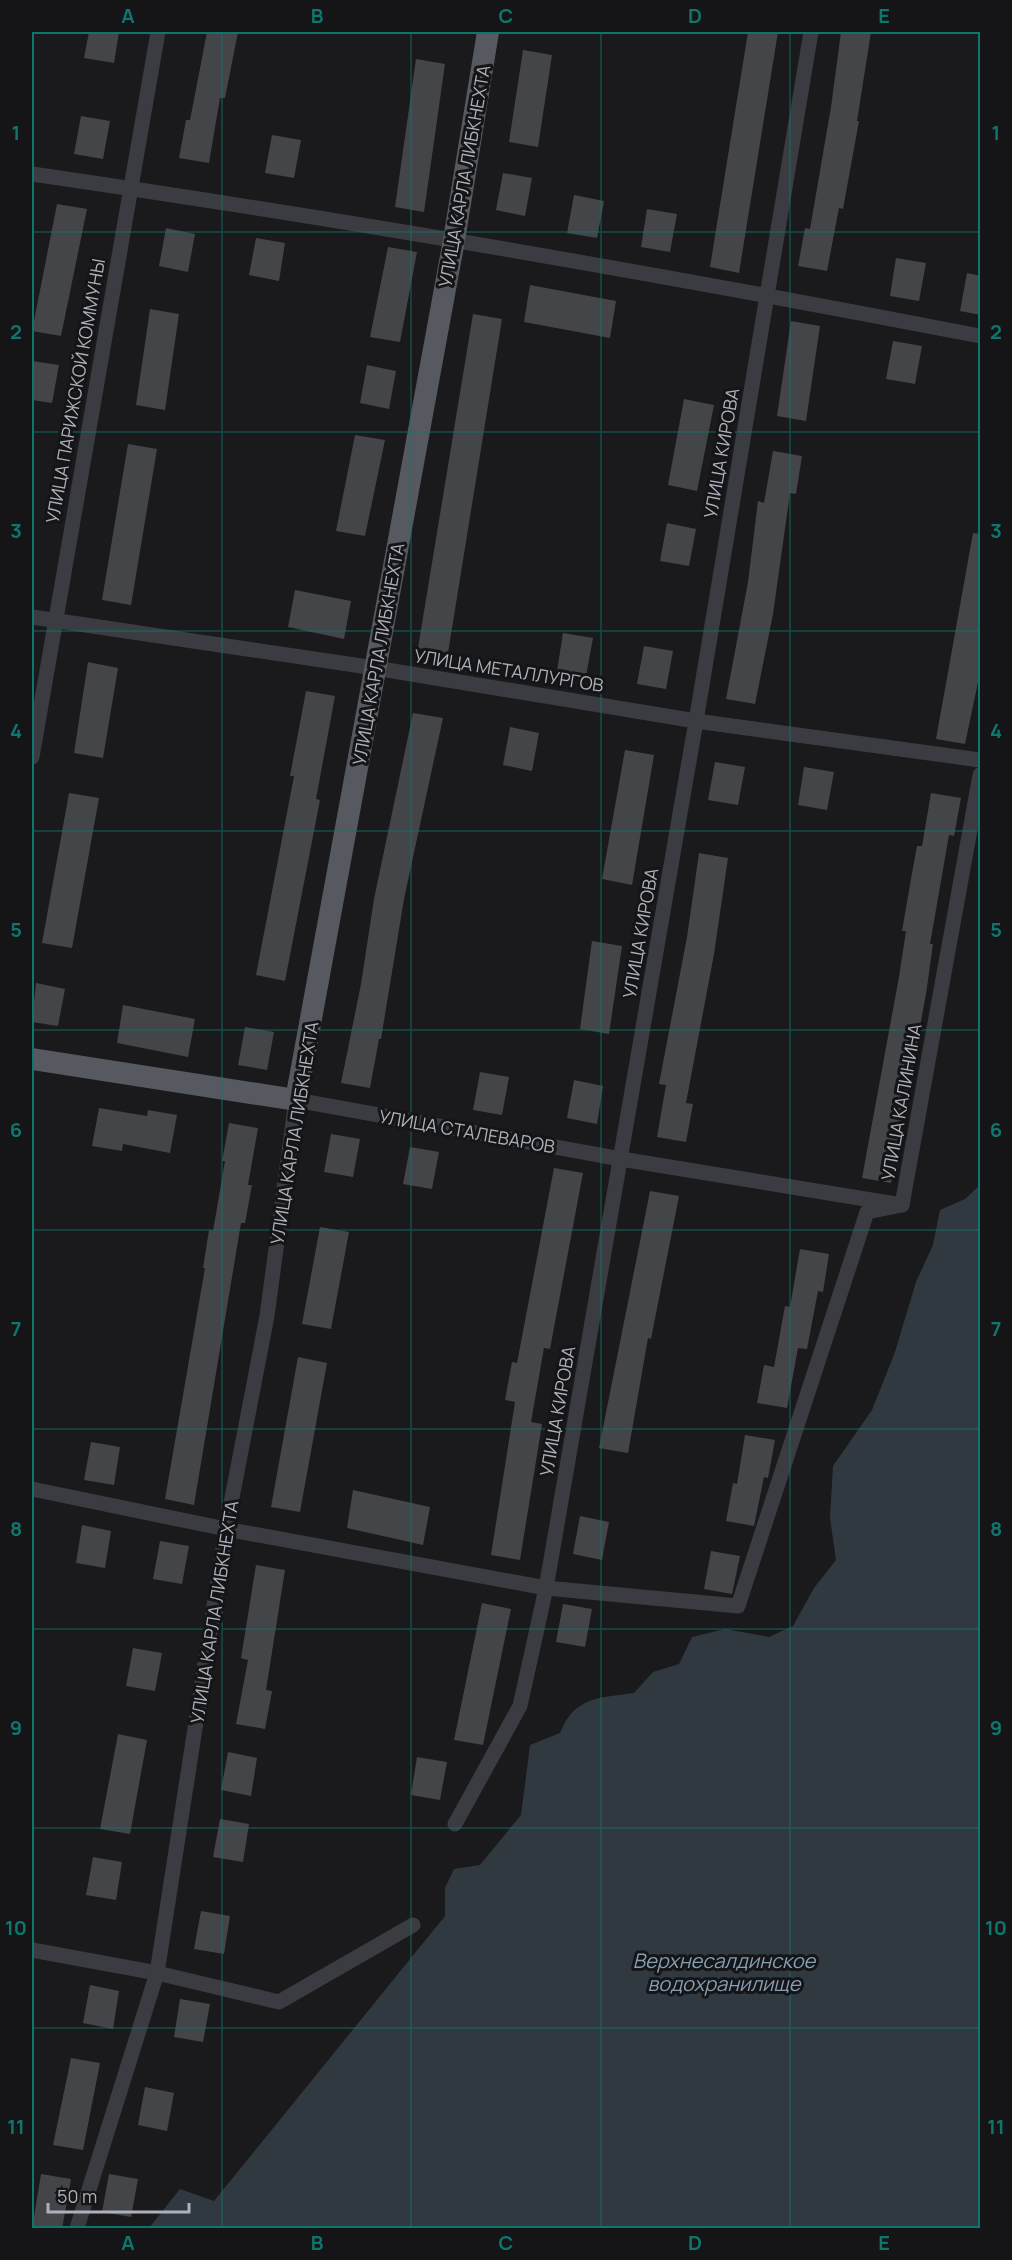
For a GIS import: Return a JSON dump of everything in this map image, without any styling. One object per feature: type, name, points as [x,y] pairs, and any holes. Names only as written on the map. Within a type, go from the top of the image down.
[{"type":"main road","name":"УЛИЦА КАРЛА ЛИБКНЕХТА","points":[[296,1100],[454,240],[488,32]]},
{"type":"main road","name":"УЛИЦА СТАЛЕВАРОВ","points":[[32,1059],[296,1100]]},
{"type":"street","name":"УЛИЦА ПАРИЖСКОЙ КОММУНЫ","points":[[32,757],[128,188],[158,32]]},
{"type":"street","name":"УЛИЦА КИРОВА","points":[[455,1824],[520,1706],[546,1588],[696,721],[811,32]]},
{"type":"street","points":[[32,174],[454,240],[768,295],[981,336]]},
{"type":"street","name":"УЛИЦА МЕТАЛЛУРГОВ","points":[[32,617],[375,668],[696,721],[981,760]]},
{"type":"street","name":"УЛИЦА КАЛИНИНА","points":[[546,1588],[738,1606],[867,1212],[902,1204],[981,775]]},
{"type":"street","name":"УЛИЦА СТАЛЕВАРОВ","points":[[296,1100],[621,1159],[902,1204]]},
{"type":"street","name":"УЛИЦА КАРЛА ЛИБКНЕХТА","points":[[77,2229],[157,1973],[226,1529],[267,1316],[296,1100]]},
{"type":"street","points":[[32,1489],[226,1529],[546,1588]]},
{"type":"street","points":[[32,1950],[157,1973],[279,2002],[412,1925]]},
{"type":"water","name":"Верхнесалдинское водохранилище","points":[[980,1185],[980,2228],[149,2228],[180,2189],[214,2201],[445,1916],[445,1888],[454,1869],[480,1865],[521,1815],[530,1745],[560,1733],[566,1721],[581,1705],[599,1698],[634,1693],[653,1672],[679,1664],[692,1637],[725,1629],[769,1637],[793,1626],[814,1588],[836,1560],[830,1518],[833,1466],[872,1410],[895,1352],[916,1282],[933,1245],[940,1210],[965,1199]]},
{"type":"building","points":[[89,32],[119,32],[114,63],[84,58]]},
{"type":"building","points":[[207,32],[238,32],[225,98],[220,98],[209,163],[179,158],[186,120],[190,120]]},
{"type":"building","points":[[748,32],[778,32],[739,273],[710,267]]},
{"type":"building","points":[[841,32],[871,32],[857,121],[859,121],[843,209],[839,208],[827,271],[798,266],[805,228],[810,229]]},
{"type":"building","points":[[523,50],[552,55],[538,147],[509,142]]},
{"type":"building","points":[[416,59],[445,64],[424,212],[395,207]]},
{"type":"building","points":[[81,116],[110,121],[103,159],[74,154]]},
{"type":"building","points":[[272,135],[301,140],[294,178],[265,173]]},
{"type":"building","points":[[503,173],[532,178],[525,216],[496,210]]},
{"type":"building","points":[[574,195],[604,201],[597,238],[567,233]]},
{"type":"building","points":[[57,204],[87,209],[61,336],[32,331]]},
{"type":"building","points":[[647,209],[677,214],[670,252],[641,247]]},
{"type":"building","points":[[166,228],[195,234],[188,272],[159,266]]},
{"type":"building","points":[[256,238],[285,243],[279,281],[249,275]]},
{"type":"building","points":[[388,247],[417,252],[400,342],[370,337]]},
{"type":"building","points":[[896,258],[926,263],[919,301],[890,296]]},
{"type":"building","points":[[967,273],[981,276],[981,315],[960,311]]},
{"type":"building","points":[[530,285],[616,301],[610,338],[524,322]]},
{"type":"building","points":[[150,309],[179,314],[165,410],[136,405]]},
{"type":"building","points":[[473,314],[502,319],[448,653],[418,648]]},
{"type":"building","points":[[791,321],[820,326],[806,421],[777,416]]},
{"type":"building","points":[[893,341],[922,346],[915,384],[886,379]]},
{"type":"building","points":[[32,361],[59,365],[52,403],[32,400]]},
{"type":"building","points":[[367,365],[396,371],[389,409],[360,403]]},
{"type":"building","points":[[684,399],[714,405],[697,491],[668,485]]},
{"type":"building","points":[[355,435],[385,440],[365,536],[336,531]]},
{"type":"building","points":[[128,444],[157,449],[131,605],[102,600]]},
{"type":"building","points":[[773,451],[802,456],[796,494],[790,493],[773,614],[755,704],[726,699],[748,582],[758,501],[764,503]]},
{"type":"building","points":[[667,523],[696,529],[689,566],[660,561]]},
{"type":"building","points":[[973,533],[981,534],[981,668],[965,744],[936,739]]},
{"type":"building","points":[[295,590],[351,601],[344,639],[288,627]]},
{"type":"building","points":[[563,633],[593,638],[586,676],[557,671]]},
{"type":"building","points":[[644,646],[673,651],[666,689],[637,684]]},
{"type":"building","points":[[88,662],[118,668],[103,758],[74,753]]},
{"type":"building","points":[[306,691],[335,696],[316,799],[320,800],[285,981],[256,975],[294,776],[290,776]]},
{"type":"building","points":[[413,713],[443,718],[404,899],[381,1039],[379,1039],[370,1088],[341,1083],[361,984],[374,899]]},
{"type":"building","points":[[510,727],[539,733],[532,771],[503,765]]},
{"type":"building","points":[[625,750],[654,755],[632,885],[602,879]]},
{"type":"building","points":[[715,762],[745,767],[738,805],[708,800]]},
{"type":"building","points":[[804,767],[834,772],[827,810],[798,805]]},
{"type":"building","points":[[69,793],[99,798],[72,948],[42,943]]},
{"type":"building","points":[[931,793],[961,798],[954,836],[949,835],[930,944],[933,944],[926,994],[891,1183],[862,1178],[899,977],[906,931],[902,931],[911,879],[917,846],[922,846]]},
{"type":"building","points":[[699,853],[728,858],[714,954],[686,1103],[693,1104],[686,1142],[657,1137],[666,1085],[659,1084],[687,937]]},
{"type":"building","points":[[592,941],[622,946],[609,1034],[580,1029]]},
{"type":"building","points":[[36,983],[65,989],[58,1026],[32,1022]]},
{"type":"building","points":[[123,1005],[195,1019],[188,1057],[117,1043]]},
{"type":"building","points":[[245,1027],[274,1032],[267,1070],[238,1065]]},
{"type":"building","points":[[480,1072],[509,1077],[502,1115],[473,1110]]},
{"type":"building","points":[[574,1080],[603,1086],[597,1124],[567,1118]]},
{"type":"building","points":[[99,1108],[147,1116],[148,1110],[177,1115],[170,1153],[123,1144],[122,1151],[92,1146]]},
{"type":"building","points":[[229,1123],[258,1128],[248,1185],[252,1185],[245,1223],[241,1223],[194,1505],[165,1499],[205,1268],[203,1268],[209,1230],[213,1231],[225,1161],[222,1161]]},
{"type":"building","points":[[331,1134],[360,1139],[353,1177],[324,1172]]},
{"type":"building","points":[[410,1147],[439,1152],[432,1189],[403,1184]]},
{"type":"building","points":[[554,1168],[583,1173],[550,1349],[544,1348],[531,1422],[542,1424],[520,1560],[491,1555],[515,1402],[505,1400],[512,1362],[517,1363]]},
{"type":"building","points":[[650,1191],[679,1196],[651,1339],[648,1338],[628,1453],[599,1448]]},
{"type":"building","points":[[320,1227],[349,1232],[331,1329],[302,1324]]},
{"type":"building","points":[[800,1249],[829,1254],[823,1292],[818,1291],[807,1349],[798,1348],[787,1408],[757,1403],[764,1365],[774,1367],[785,1306],[790,1307]]},
{"type":"building","points":[[298,1357],[327,1363],[300,1512],[271,1507]]},
{"type":"building","points":[[745,1435],[775,1440],[768,1478],[764,1477],[754,1526],[726,1521],[733,1483],[737,1484]]},
{"type":"building","points":[[91,1442],[120,1447],[114,1485],[84,1480]]},
{"type":"building","points":[[353,1490],[430,1507],[423,1545],[347,1528]]},
{"type":"building","points":[[580,1516],[609,1522],[602,1560],[573,1554]]},
{"type":"building","points":[[82,1525],[111,1531],[105,1568],[76,1563]]},
{"type":"building","points":[[160,1541],[189,1546],[182,1584],[153,1579]]},
{"type":"building","points":[[711,1551],[740,1556],[732,1594],[704,1589]]},
{"type":"building","points":[[256,1565],[285,1570],[266,1690],[272,1691],[265,1729],[236,1724],[248,1660],[241,1658]]},
{"type":"building","points":[[482,1603],[511,1609],[483,1745],[454,1740]]},
{"type":"building","points":[[563,1604],[592,1609],[585,1647],[556,1642]]},
{"type":"building","points":[[133,1648],[162,1653],[155,1691],[126,1686]]},
{"type":"building","points":[[118,1734],[147,1740],[130,1834],[100,1829]]},
{"type":"building","points":[[228,1752],[257,1758],[251,1796],[221,1790]]},
{"type":"building","points":[[417,1757],[447,1762],[440,1800],[411,1795]]},
{"type":"building","points":[[220,1819],[249,1824],[243,1862],[213,1857]]},
{"type":"building","points":[[93,1857],[122,1862],[116,1900],[86,1895]]},
{"type":"building","points":[[201,1911],[230,1916],[224,1954],[194,1949]]},
{"type":"building","points":[[90,1985],[119,1991],[113,2029],[83,2023]]},
{"type":"building","points":[[180,1999],[210,2004],[203,2042],[174,2037]]},
{"type":"building","points":[[71,2058],[100,2063],[83,2150],[53,2145]]},
{"type":"building","points":[[145,2087],[174,2093],[167,2131],[138,2125]]},
{"type":"building","points":[[41,2174],[71,2179],[62,2229],[32,2229]]},
{"type":"building","points":[[109,2174],[138,2179],[131,2217],[102,2212]]}]
